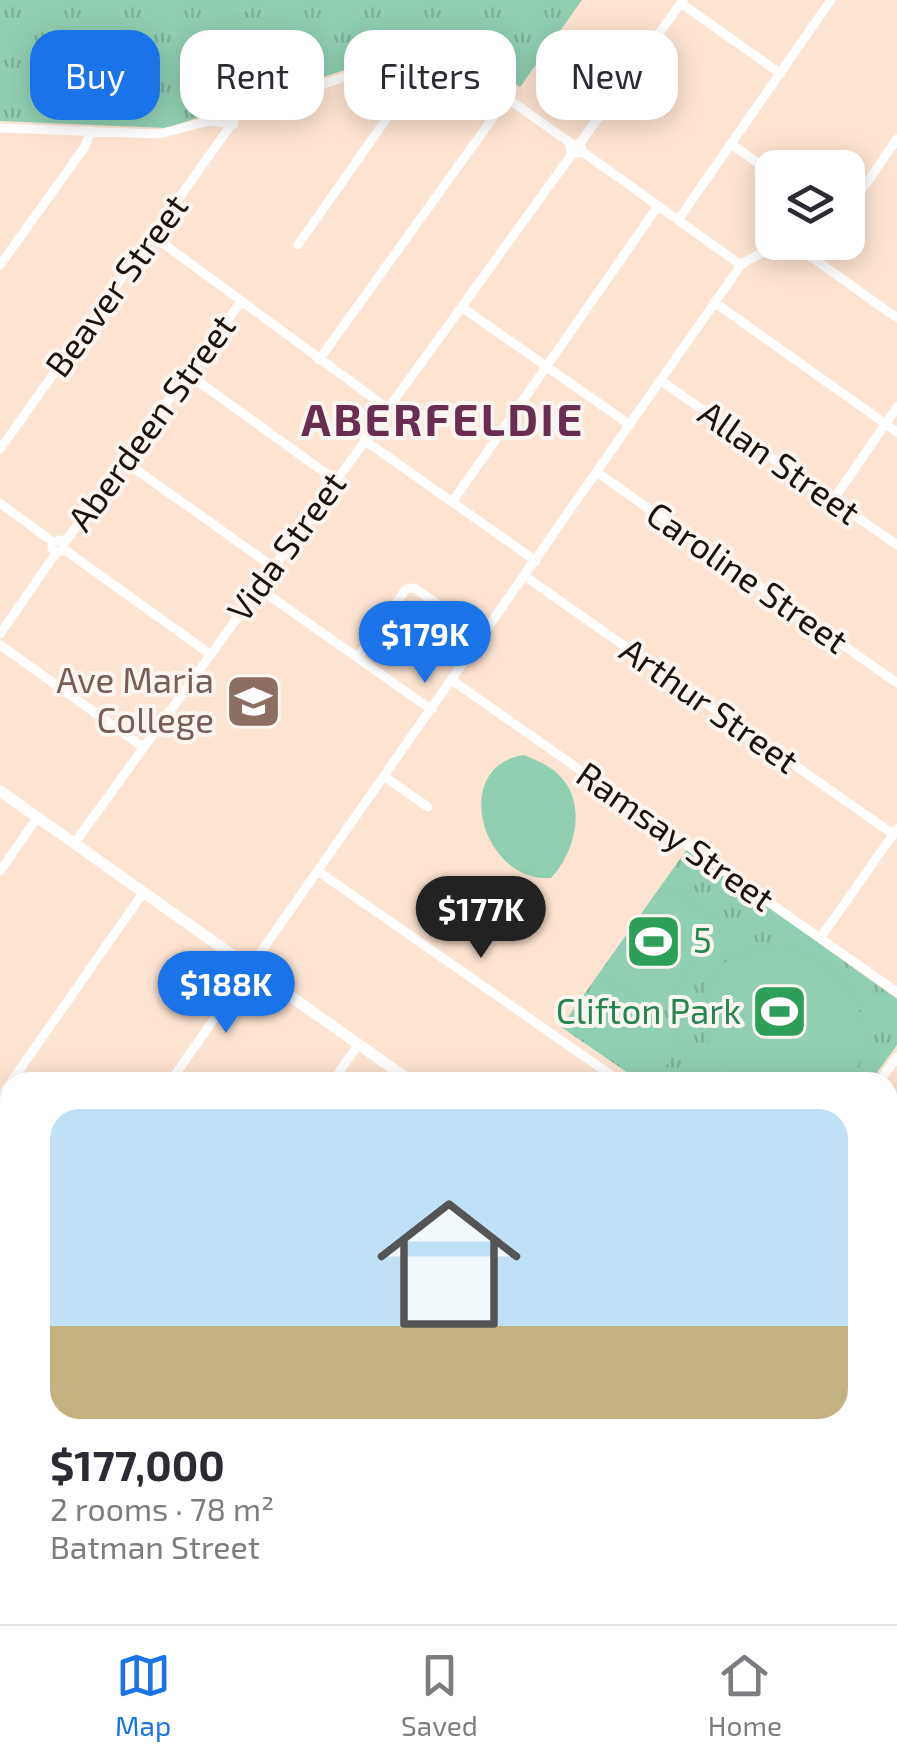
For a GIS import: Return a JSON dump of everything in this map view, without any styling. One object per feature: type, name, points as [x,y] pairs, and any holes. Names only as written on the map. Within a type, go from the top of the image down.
[{"type":"main road","points":[[0,791],[398,1072]]},
{"type":"street","points":[[678,220],[831,0]]},
{"type":"street","points":[[682,2],[781,74]]},
{"type":"street","name":"Vida Street","points":[[662,30],[682,2]]},
{"type":"street","points":[[0,128],[169,134],[209,121],[234,124],[241,111],[344,77]]},
{"type":"street","points":[[516,104],[741,266]]},
{"type":"street","points":[[298,245],[386,120]]},
{"type":"street","points":[[319,360],[491,120]]},
{"type":"street","name":"Vida Street","points":[[74,844],[597,120]]},
{"type":"street","name":"Beaver Street","points":[[0,449],[234,124]]},
{"type":"street","points":[[0,265],[84,148],[90,131]]},
{"type":"street","points":[[732,144],[755,161]]},
{"type":"street","points":[[865,188],[895,148]]},
{"type":"street","points":[[453,502],[658,206]]},
{"type":"street","points":[[153,236],[386,408]]},
{"type":"street","points":[[177,1072],[485,636],[714,302],[741,266],[755,258]]},
{"type":"street","points":[[816,260],[897,318]]},
{"type":"street","points":[[714,302],[897,432]]},
{"type":"street","name":"Aberdeen Street","points":[[0,634],[240,303]]},
{"type":"street","points":[[463,308],[630,425]]},
{"type":"street","points":[[188,374],[335,480]]},
{"type":"street","name":"Allan Street","points":[[660,380],[897,545]]},
{"type":"street","points":[[833,500],[897,407]]},
{"type":"street","points":[[364,440],[536,561]]},
{"type":"street","points":[[124,461],[272,566]]},
{"type":"street","name":"Caroline Street","points":[[598,473],[897,682]]},
{"type":"street","points":[[0,503],[210,654]]},
{"type":"street","name":"Arthur Street","points":[[526,577],[895,832]]},
{"type":"street","points":[[257,587],[432,710]]},
{"type":"street","points":[[358,657],[406,589],[414,588],[485,636]]},
{"type":"street","points":[[0,646],[144,747]]},
{"type":"street","name":"Ramsay Street","points":[[452,681],[897,992]]},
{"type":"street","points":[[385,777],[428,807]]},
{"type":"street","points":[[0,871],[37,818]]},
{"type":"street","points":[[821,938],[895,832]]},
{"type":"street","points":[[319,872],[607,1072]]},
{"type":"street","points":[[18,1072],[143,893]]},
{"type":"street","points":[[339,1072],[358,1044]]},
{"type":"green space","points":[[0,0],[582,0],[561,30],[536,30],[536,65],[520,87],[516,84],[516,30],[344,30],[344,70],[324,77],[324,30],[180,30],[180,120],[191,120],[166,128],[0,121]]},
{"type":"green space","points":[[186,0],[230,6],[264,0],[221,21]]},
{"type":"green space","points":[[524,755],[555,771],[573,799],[576,813],[572,842],[551,878],[527,875],[507,862],[492,844],[483,822],[481,800],[487,780],[501,764]]},
{"type":"green space","name":"Clifton Park","points":[[687,849],[897,999],[897,1045],[877,1072],[626,1072],[561,1027]]},
{"type":"green space","points":[[663,883],[720,922],[657,1013],[600,974]]},
{"type":"green space","name":"Clifton Park","points":[[767,947],[801,952],[833,972],[861,1015],[864,1048],[852,1072],[732,1072],[725,1066],[711,1048],[700,1013],[711,979],[728,960]]},
{"type":"green space","points":[[601,977],[655,1015],[652,1022],[683,1043],[661,1072],[629,1072],[564,1027]]},
{"type":"place","name":"Ave Maria College","points":[[253,701]]},
{"type":"place","name":"5","points":[[654,941]]},
{"type":"place","name":"Clifton Park","points":[[780,1012]]},
{"type":"district","name":"ABERFELDIE","points":[[443,420]]}]
